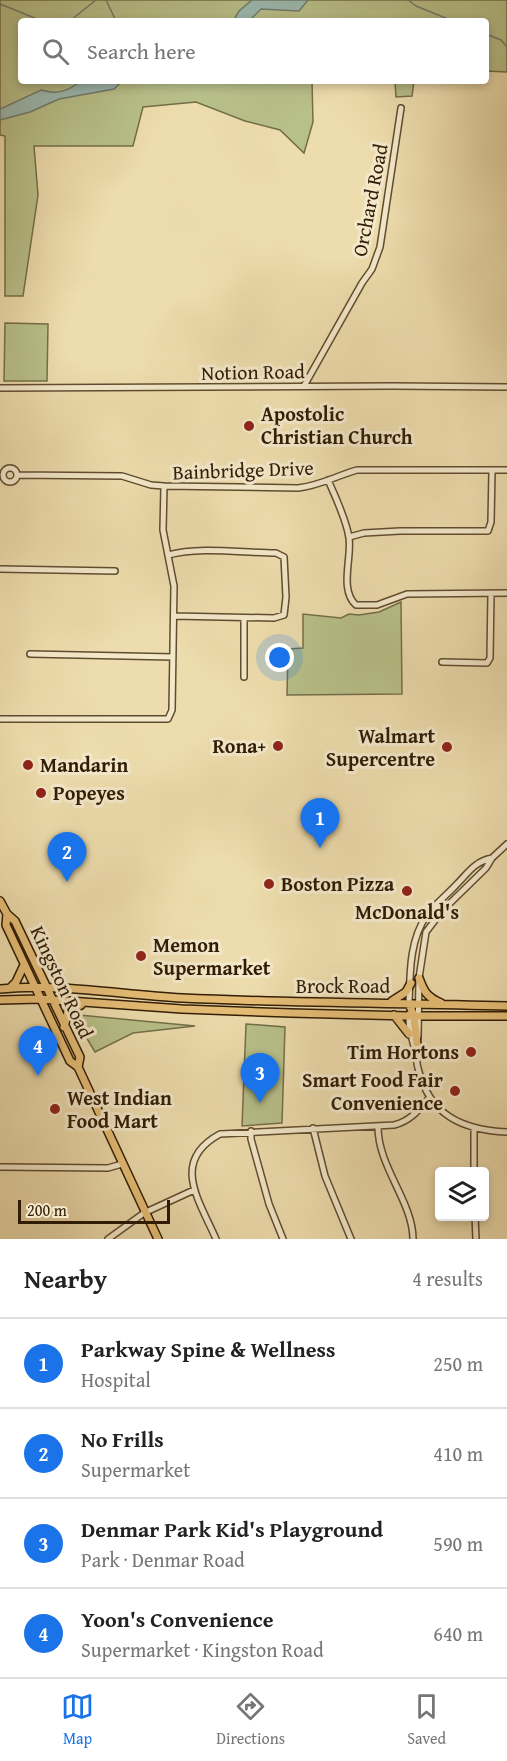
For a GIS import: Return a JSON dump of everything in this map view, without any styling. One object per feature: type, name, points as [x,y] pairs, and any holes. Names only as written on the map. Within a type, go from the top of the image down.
[{"type":"main road","name":"Kingston Road","points":[[0,901],[23,936],[80,1057],[78,1067]]},
{"type":"main road","name":"Kingston Road","points":[[7,914],[6,925],[24,965],[70,1061],[78,1067],[158,1239]]},
{"type":"main road","points":[[10,988],[16,982],[24,965]]},
{"type":"main road","points":[[419,978],[424,993],[444,1004]]},
{"type":"main road","points":[[390,1002],[400,998],[411,983]]},
{"type":"main road","name":"Brock Road","points":[[0,989],[35,988],[292,1002],[390,1002],[507,1006]]},
{"type":"main road","name":"Brock Road","points":[[0,1000],[40,999],[182,1009],[291,1013],[507,1016]]},
{"type":"main road","points":[[291,1013],[292,1002]]},
{"type":"main road","points":[[64,1027],[68,1012],[85,1003]]},
{"type":"main road","points":[[409,1004],[414,1016],[416,1047]]},
{"type":"main road","points":[[394,1015],[404,1024],[409,1034]]},
{"type":"street","name":"Orchard Road","points":[[304,386],[372,269],[380,247],[401,108]]},
{"type":"street","name":"Notion Road","points":[[0,388],[507,387]]},
{"type":"street","name":"Bainbridge Drive","points":[[0,718],[168,719],[172,710],[174,586],[163,530],[164,486],[298,488],[313,487],[357,470],[507,470]]},
{"type":"street","points":[[349,537],[364,533],[400,531],[488,531],[491,522],[492,471]]},
{"type":"street","points":[[17,475],[122,476],[151,485],[164,486]]},
{"type":"street","points":[[328,480],[349,537],[348,587],[350,600],[356,605],[377,604],[407,594],[507,593]]},
{"type":"street","points":[[168,555],[206,552],[276,554],[284,557],[286,614],[274,618],[174,616]]},
{"type":"street","points":[[0,569],[115,571]]},
{"type":"street","points":[[442,662],[487,663],[490,658],[491,593]]},
{"type":"street","points":[[244,618],[244,676]]},
{"type":"street","points":[[30,654],[173,657]]},
{"type":"street","points":[[507,844],[492,858],[486,868],[442,910],[426,932],[419,978],[420,1004],[409,1034],[416,1047],[417,1066],[429,1098],[456,1122],[474,1128],[507,1132]]},
{"type":"street","points":[[409,1004],[413,953],[418,931],[427,916],[479,861],[492,858]]},
{"type":"street","points":[[454,887],[460,892]]},
{"type":"street","points":[[216,1239],[194,1190],[191,1172],[194,1158],[203,1146],[220,1134],[313,1128],[378,1127],[405,1122],[416,1114],[429,1098]]},
{"type":"street","points":[[378,1127],[385,1163],[409,1218],[414,1239]]},
{"type":"street","points":[[313,1128],[325,1176],[351,1239]]},
{"type":"street","points":[[474,1128],[474,1167]]},
{"type":"street","points":[[251,1131],[251,1140],[268,1204],[283,1239]]},
{"type":"street","points":[[0,1167],[108,1168],[122,1164]]},
{"type":"street","points":[[108,1239],[144,1213],[194,1190]]},
{"type":"street","points":[[475,1221],[476,1239]]},
{"type":"green space","points":[[0,0],[507,0],[507,72],[489,71],[489,18],[18,18],[18,84],[312,84],[313,122],[304,153],[280,130],[245,121],[196,102],[143,107],[133,146],[34,146],[38,195],[23,296],[5,296],[5,136],[0,135]]},
{"type":"green space","points":[[395,84],[414,84],[412,96],[396,97]]},
{"type":"green space","points":[[5,323],[48,324],[47,381],[4,381]]},
{"type":"green space","points":[[401,602],[402,694],[287,695],[288,649],[303,648],[303,614],[341,618],[349,614],[379,612]]},
{"type":"green space","points":[[79,1015],[195,1026],[133,1033],[95,1052],[76,1020]]},
{"type":"green space","points":[[246,1024],[285,1027],[282,1123],[242,1126]]},
{"type":"water","points":[[252,0],[308,0],[299,11],[261,9],[252,18],[235,18]]},
{"type":"water","points":[[76,84],[119,84],[114,89],[59,99],[30,112],[0,120],[0,109],[41,90],[52,92]]},
{"type":"waterway","points":[[74,18],[96,0]]},
{"type":"waterway","points":[[106,0],[115,18]]},
{"type":"waterway","points":[[408,0],[416,6],[446,18]]},
{"type":"waterway","points":[[0,4],[35,18]]},
{"type":"waterway","points":[[489,35],[501,40],[507,47]]},
{"type":"place","name":"Apostolic Christian Church","points":[[249,426]]},
{"type":"place","name":"Rona+","points":[[278,746]]},
{"type":"place","name":"Walmart Supercentre","points":[[447,747]]},
{"type":"place","name":"Mandarin","points":[[28,765]]},
{"type":"place","name":"Popeyes","points":[[41,793]]},
{"type":"place","name":"Parkway Spine & Wellness","points":[[320,848]]},
{"type":"place","name":"No Frills","points":[[67,882]]},
{"type":"place","name":"Boston Pizza","points":[[269,884]]},
{"type":"place","name":"McDonald's","points":[[407,891]]},
{"type":"place","name":"Memon Supermarket","points":[[141,956]]},
{"type":"place","name":"Tim Hortons","points":[[471,1052]]},
{"type":"place","name":"Yoon's Convenience","points":[[38,1076]]},
{"type":"place","name":"Smart Food Fair Convenience","points":[[455,1091]]},
{"type":"place","name":"Denmar Park Kid's Playground","points":[[260,1103]]},
{"type":"place","name":"West Indian Food Mart","points":[[55,1109]]}]
